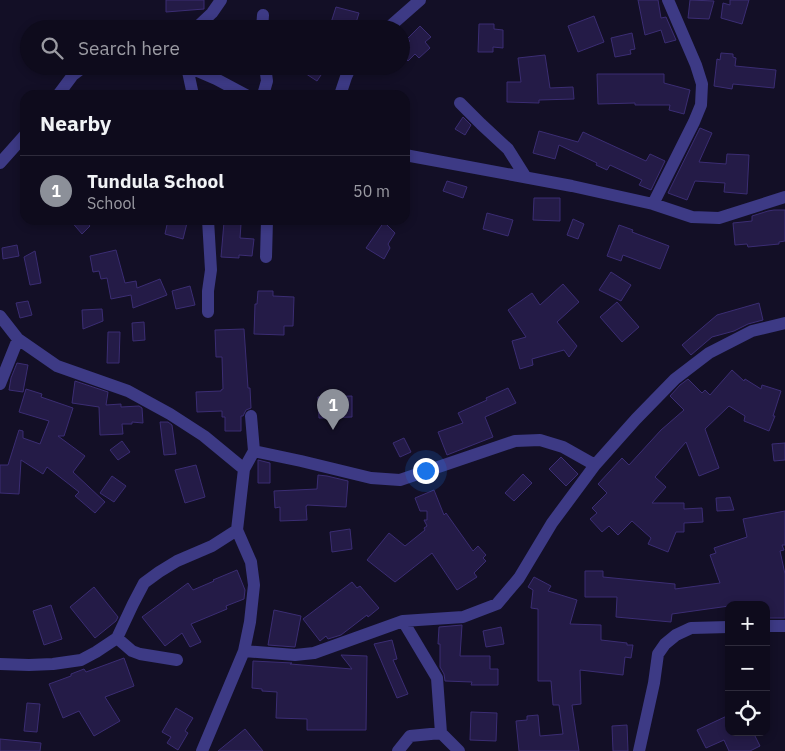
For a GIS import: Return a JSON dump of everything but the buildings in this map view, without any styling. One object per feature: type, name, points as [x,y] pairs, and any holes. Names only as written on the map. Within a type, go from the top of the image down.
[{"type":"street","points":[[205,20],[221,0]]},
{"type":"street","points":[[397,20],[420,0]]},
{"type":"street","points":[[654,204],[701,105],[702,84],[696,65],[668,0]]},
{"type":"street","points":[[263,15],[263,20]]},
{"type":"street","points":[[62,90],[73,75]]},
{"type":"street","points":[[188,75],[192,90]]},
{"type":"street","points":[[207,75],[237,90]]},
{"type":"street","points":[[265,90],[266,75]]},
{"type":"street","points":[[342,90],[347,75]]},
{"type":"street","points":[[460,103],[508,149],[525,176]]},
{"type":"street","points":[[0,163],[20,141]]},
{"type":"street","points":[[410,156],[525,176],[654,204],[692,217],[719,218],[785,197]]},
{"type":"street","points":[[208,225],[211,270],[208,290],[208,312]]},
{"type":"street","points":[[266,257],[267,225]]},
{"type":"street","points":[[0,316],[18,339],[57,366],[128,391],[170,414],[204,436],[244,469]]},
{"type":"street","points":[[244,651],[295,655],[314,653],[403,621],[463,617],[497,604],[519,578],[552,523],[595,465],[675,379],[709,353],[752,331],[785,323]]},
{"type":"street","points":[[0,384],[18,339]]},
{"type":"street","points":[[202,751],[244,651],[250,622],[254,585],[251,562],[237,530],[244,469],[254,451],[251,416]]},
{"type":"street","points":[[254,451],[372,478],[400,480],[515,441],[540,440],[563,447],[595,465]]},
{"type":"street","points":[[0,664],[53,664],[80,660],[96,652],[117,638],[144,583],[159,572],[212,546],[237,530]]},
{"type":"street","points":[[403,621],[437,678],[441,733],[459,751]]},
{"type":"street","points":[[770,626],[785,626]]},
{"type":"street","points":[[639,751],[654,683],[658,654],[665,644],[676,635],[691,628],[725,627]]},
{"type":"street","points":[[117,638],[132,651],[140,654],[177,660]]},
{"type":"street","points":[[398,751],[410,736],[441,733]]},
{"type":"place","name":"Tundula School","points":[[333,430]]}]
